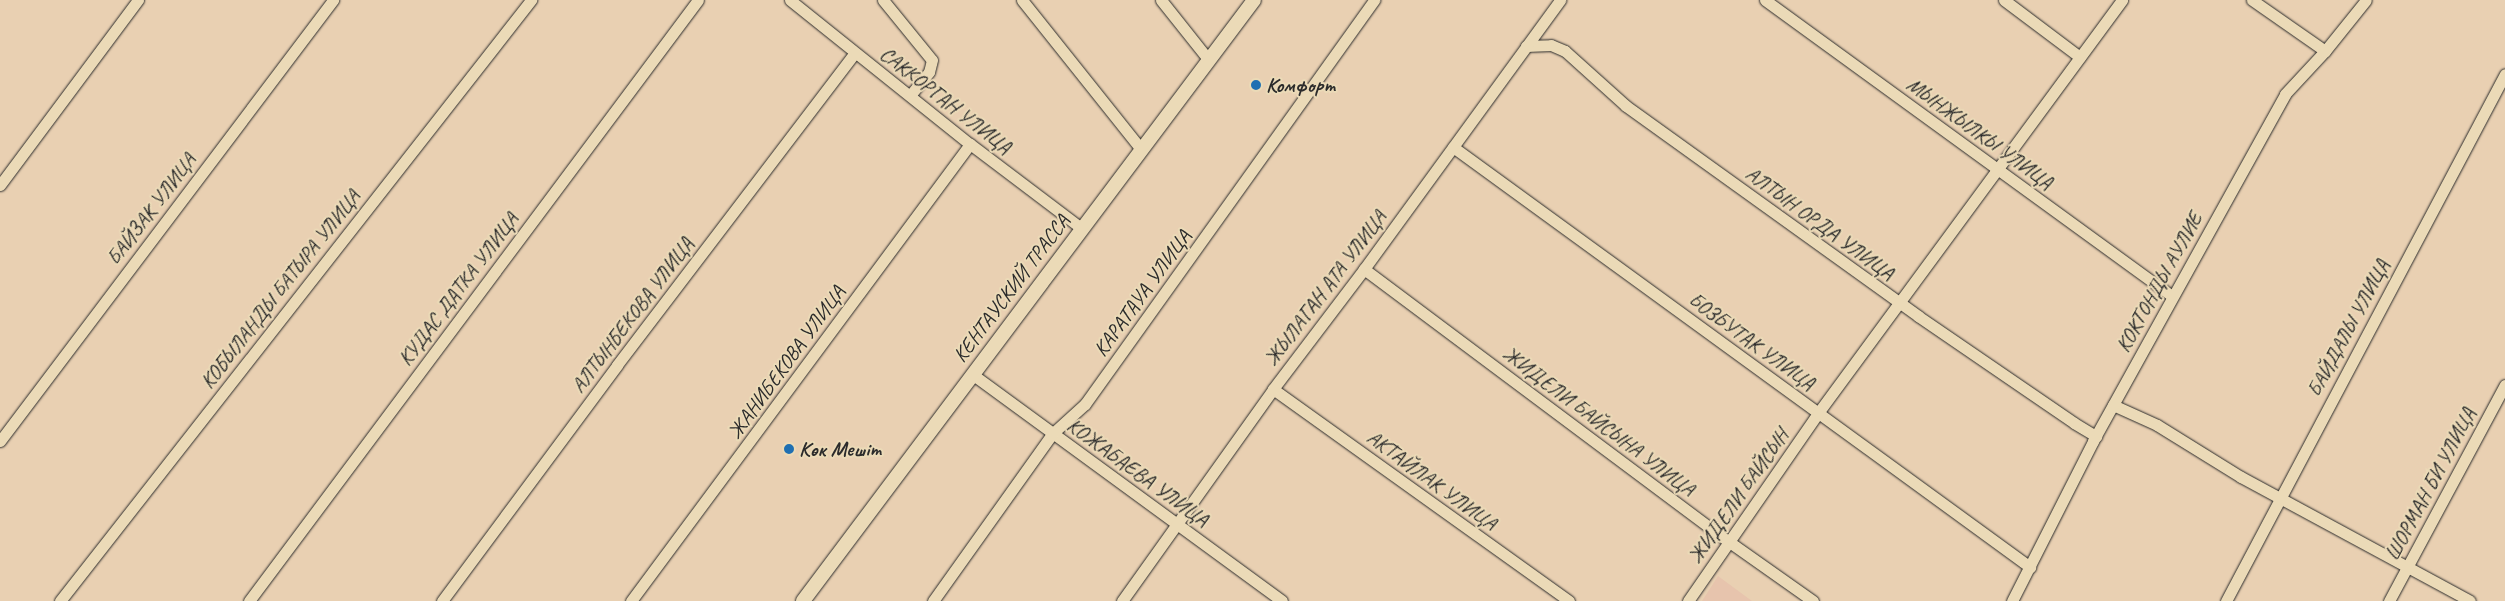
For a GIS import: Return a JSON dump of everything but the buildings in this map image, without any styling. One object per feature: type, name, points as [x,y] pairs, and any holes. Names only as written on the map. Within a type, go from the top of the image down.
[{"type":"main road","name":"КЕНТАУСКИЙ ТРАССА","points":[[803,601],[1140,148],[1254,0]]},
{"type":"street","points":[[0,185],[138,0]]},
{"type":"street","name":"БАЙЗАК УЛИЦА","points":[[0,441],[333,0]]},
{"type":"street","name":"КОБЫЛАНДЫ БАТЫРА УЛИЦА","points":[[60,601],[531,0]]},
{"type":"street","name":"КУДАС ДАТКА УЛИЦА","points":[[249,601],[698,0]]},
{"type":"street","name":"САККОРГАН УЛИЦА","points":[[790,0],[855,53],[911,94],[970,144],[1081,228]]},
{"type":"street","points":[[883,0],[932,60],[929,72],[911,94]]},
{"type":"street","points":[[1022,0],[1140,148]]},
{"type":"street","points":[[1161,0],[1208,59]]},
{"type":"street","name":"КАРАТАУА УЛИЦА","points":[[933,601],[1053,433],[1085,404],[1374,0]]},
{"type":"street","name":"ЖЫЛАГАН АТА УЛИЦА","points":[[1122,601],[1273,389],[1364,269],[1560,0]]},
{"type":"street","name":"МЫНЖЫЛКЫ УЛИЦА","points":[[1765,0],[2172,296]]},
{"type":"street","points":[[2004,0],[2080,57]]},
{"type":"street","name":"ЖИДЕЛИ БАЙСЫН","points":[[1688,601],[1818,413],[2122,0]]},
{"type":"street","points":[[2252,0],[2325,51]]},
{"type":"street","name":"КОКТОНДЫ АУЛИЕ","points":[[2012,601],[2096,436],[2285,94],[2325,51],[2366,0]]},
{"type":"street","name":"АЛТЫН ОРДА УЛИЦА","points":[[1526,46],[1551,45],[1565,50],[1626,106],[1900,303],[2074,423],[2096,436]]},
{"type":"street","name":"АЛТЫНБЕКОВА УЛИЦА","points":[[442,601],[617,365],[855,53]]},
{"type":"street","name":"БАЙДАЛЫ УЛИЦА","points":[[2226,601],[2505,74]]},
{"type":"street","name":"ЖАНИБЕКОВА УЛИЦА","points":[[631,601],[970,144]]},
{"type":"street","name":"БОЗБУТАК УЛИЦА","points":[[1453,147],[2030,566]]},
{"type":"street","name":"ЖИДЕЛИ БАЙСЫНА УЛИЦА","points":[[1364,269],[1728,542],[1812,601]]},
{"type":"street","name":"КОЖАБАЕВА УЛИЦА","points":[[972,374],[1282,601]]},
{"type":"street","name":"ШОРМАН БИ УЛИЦА","points":[[2389,601],[2505,385]]},
{"type":"street","name":"АКТАЙЛАК УЛИЦА","points":[[1273,389],[1569,601]]},
{"type":"street","points":[[2113,405],[2157,425],[2281,499],[2470,601]]},
{"type":"shaded area","points":[[1718,576],[1752,601],[1702,601]]},
{"type":"place","name":"Комфорт","points":[[1256,85]]},
{"type":"place","name":"Көк Мешіт","points":[[789,449]]}]
